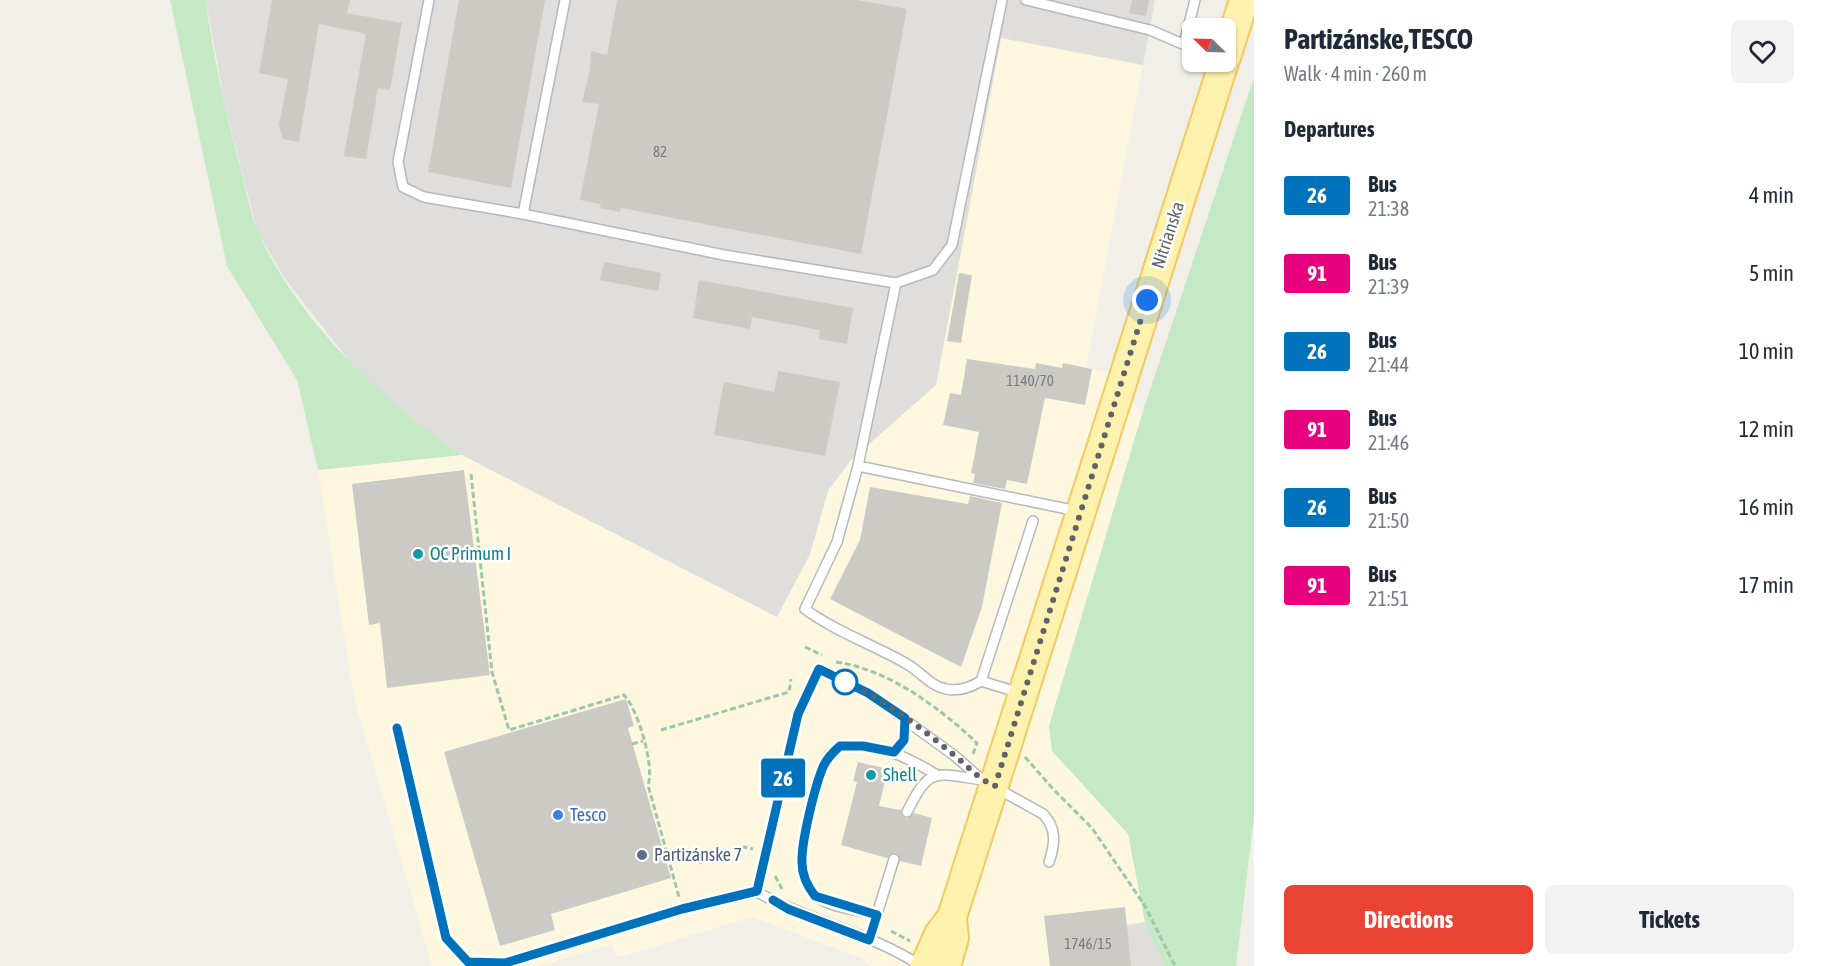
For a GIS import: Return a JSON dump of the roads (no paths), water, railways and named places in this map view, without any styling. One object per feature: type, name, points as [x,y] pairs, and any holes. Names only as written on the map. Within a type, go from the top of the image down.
[{"type":"main road","points":[[1236,25],[1244,0]]},
{"type":"main road","name":"Nitrianska","points":[[952,917],[972,856],[988,783],[1022,693],[1082,512],[1126,365],[1221,72]]},
{"type":"main road","points":[[920,959],[952,917]]},
{"type":"main road","points":[[946,966],[954,938],[952,917]]},
{"type":"lane","points":[[429,0],[398,162],[403,187],[424,197],[523,214],[724,255],[896,283],[933,270],[952,245],[1002,0]]},
{"type":"lane","points":[[523,214],[565,0]]},
{"type":"lane","points":[[1026,0],[1150,30],[1182,43]]},
{"type":"lane","points":[[1192,18],[1195,0]]},
{"type":"lane","points":[[896,283],[858,466],[837,542],[805,609],[820,620],[910,665],[926,680],[946,689],[968,688],[981,681],[1033,521]]},
{"type":"lane","points":[[858,466],[1082,512]]},
{"type":"lane","points":[[757,891],[798,714],[819,669],[868,693],[905,718],[988,783],[1043,814],[1051,822],[1054,836],[1049,862]]},
{"type":"lane","points":[[981,681],[1022,693]]},
{"type":"lane","points":[[894,752],[904,740],[905,718]]},
{"type":"lane","points":[[397,728],[446,938],[468,962],[505,963],[682,909],[757,891],[788,909],[920,959]]},
{"type":"lane","points":[[877,915],[815,896],[809,888],[801,864],[822,770],[835,750],[840,746],[863,746],[904,754],[937,775],[988,783]]},
{"type":"lane","points":[[907,812],[923,781],[937,775]]},
{"type":"lane","points":[[869,940],[894,859]]},
{"type":"place","name":"OC Primum I","points":[[418,554]]},
{"type":"place","name":"Shell","points":[[871,775]]},
{"type":"place","name":"Tesco","points":[[558,815]]},
{"type":"place","name":"Partizánske 7","points":[[642,855]]}]
